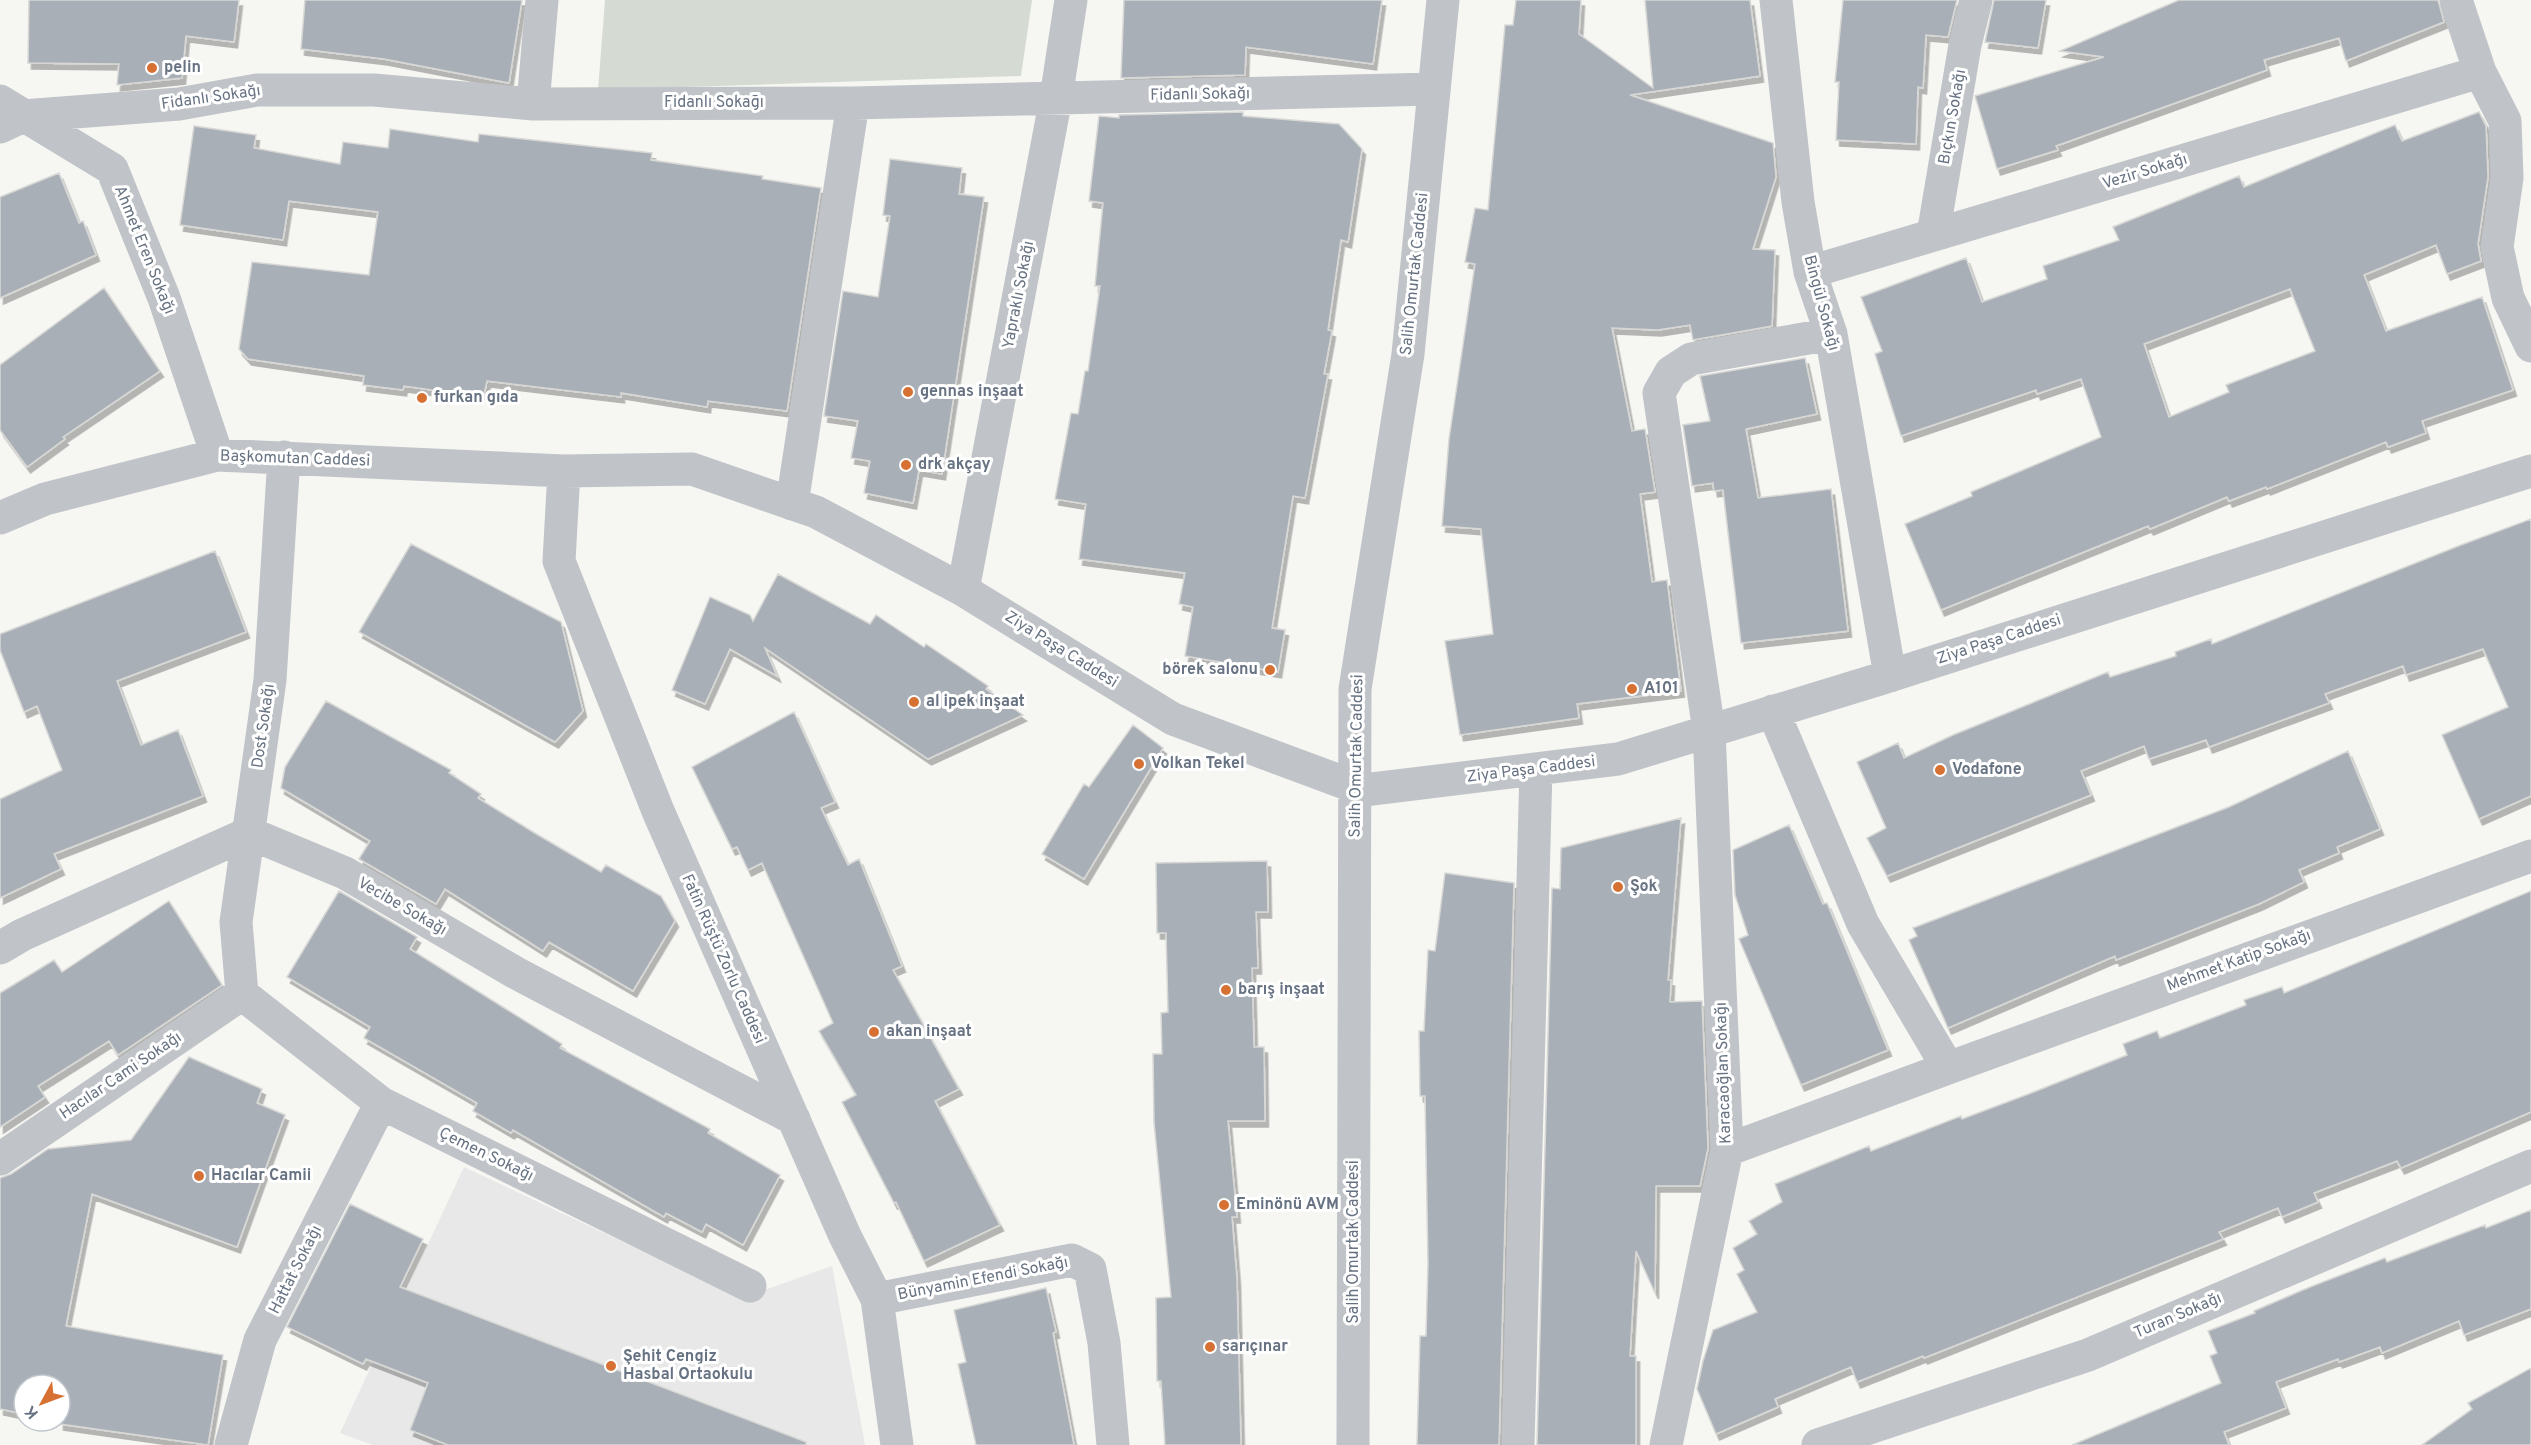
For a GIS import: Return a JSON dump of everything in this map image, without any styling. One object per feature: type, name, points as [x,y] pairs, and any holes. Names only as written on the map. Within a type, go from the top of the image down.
[{"type":"street","points":[[532,104],[542,0]]},
{"type":"street","name":"Yapraklı Sokağı","points":[[963,590],[1056,98],[1071,0]]},
{"type":"street","name":"Salih Omurtak Caddesi","points":[[1353,1445],[1355,689],[1408,354],[1443,0]]},
{"type":"street","name":"Bingül Sokağı","points":[[1776,0],[1798,202],[1810,272],[1831,334],[1890,675]]},
{"type":"street","name":"Bıçkın Sokağı","points":[[1933,235],[1965,45],[1976,0]]},
{"type":"street","points":[[2456,0],[2480,72],[2518,117],[2497,247],[2508,298],[2531,346]]},
{"type":"street","name":"Vezir Sokağı","points":[[1810,272],[2480,72]]},
{"type":"street","name":"Fidanlı Sokağı","points":[[8,114],[179,104],[257,90],[374,90],[532,104],[853,103],[1433,89]]},
{"type":"street","points":[[792,504],[853,103]]},
{"type":"street","name":"Ahmet Eren Sokağı","points":[[8,114],[112,169],[164,298],[217,455]]},
{"type":"street","name":"Karacaoğlan Sokağı","points":[[1666,1445],[1727,1150],[1709,732],[1659,393],[1671,372],[1691,359],[1831,334]]},
{"type":"street","name":"Başkomutan Caddesi","points":[[0,518],[45,499],[217,455],[564,471]]},
{"type":"street","name":"Dost Sokağı","points":[[242,994],[236,922],[270,680],[284,458]]},
{"type":"street","name":"Ziya Paşa Caddesi","points":[[564,471],[692,469],[816,512],[963,590],[1173,719],[1364,790],[1618,759],[2531,471]]},
{"type":"street","name":"Fatin Rüştü Zorlu Caddesi","points":[[564,471],[559,561],[658,811],[845,1236],[877,1299],[897,1445]]},
{"type":"street","points":[[1773,711],[1863,924],[1948,1068]]},
{"type":"street","points":[[1518,1445],[1536,769]]},
{"type":"street","points":[[0,948],[22,935],[249,833]]},
{"type":"street","name":"Vecibe Sokağı","points":[[249,833],[345,873],[516,973],[794,1119]]},
{"type":"street","name":"Mehmet Katip Sokağı","points":[[1727,1150],[2531,856]]},
{"type":"street","name":"Çemen Sokağı","points":[[242,994],[381,1103],[750,1286]]},
{"type":"street","name":"Hacılar Cami Sokağı","points":[[0,1159],[242,994]]},
{"type":"street","name":"Hattat Sokağı","points":[[231,1445],[260,1340],[381,1103]]},
{"type":"street","name":"Turan Sokağı","points":[[1818,1445],[2088,1355],[2531,1166]]},
{"type":"street","name":"Bünyamin Efendi Sokağı","points":[[877,1299],[1072,1260],[1090,1269],[1104,1343],[1113,1445]]},
{"type":"shaded area","points":[[605,0],[1032,0],[1021,76],[598,90]]},
{"type":"shaded area","name":"Şehit Cengiz Hasbal Ortaokulu","points":[[464,1167],[742,1298],[832,1266],[865,1445],[373,1445],[340,1433]]},
{"type":"building","points":[[29,0],[239,0],[234,42],[186,36],[182,78],[117,85],[119,64],[28,63]]},
{"type":"building","points":[[305,0],[522,0],[509,83],[384,59],[301,49]]},
{"type":"building","points":[[1124,0],[1382,0],[1373,64],[1246,47],[1245,75],[1121,78]]},
{"type":"building","points":[[1516,0],[1581,0],[1579,34],[1653,88],[1645,0],[1750,0],[1760,76],[1630,95],[1773,143],[1776,177],[1753,249],[1775,250],[1772,326],[1693,340],[1690,325],[1658,330],[1612,328],[1632,431],[1645,429],[1655,492],[1640,494],[1652,582],[1667,580],[1681,691],[1577,704],[1579,718],[1460,735],[1445,641],[1493,634],[1481,529],[1442,526],[1449,439],[1475,264],[1465,262],[1475,208],[1488,210],[1505,25],[1513,25]]},
{"type":"building","points":[[1843,0],[1957,0],[1948,37],[1926,35],[1923,88],[1918,87],[1916,144],[1836,140],[1839,82],[1835,82]]},
{"type":"building","points":[[1994,0],[2046,0],[2038,48],[1985,42]]},
{"type":"building","points":[[2179,0],[2438,0],[2444,22],[2346,61],[2339,38],[2264,60],[2267,70],[2056,146],[2058,150],[1997,169],[1975,96],[2104,57],[2060,51]]},
{"type":"building","points":[[1243,112],[1243,116],[1339,124],[1362,149],[1348,242],[1341,240],[1328,330],[1332,331],[1324,374],[1328,374],[1305,498],[1293,496],[1272,628],[1285,630],[1278,672],[1185,656],[1193,607],[1179,604],[1185,573],[1079,559],[1086,504],[1055,499],[1071,413],[1078,414],[1085,371],[1088,371],[1100,286],[1095,286],[1103,203],[1089,201],[1099,116],[1119,118],[1119,115]]},
{"type":"building","points":[[2479,112],[2486,126],[2488,177],[2478,244],[2481,261],[2447,274],[2436,245],[2364,275],[2386,331],[2482,297],[2513,390],[2422,421],[2426,433],[2388,447],[2386,442],[2267,489],[2266,487],[2229,501],[2227,497],[2150,529],[2148,526],[1941,610],[1905,524],[1972,496],[1971,492],[2101,437],[2081,379],[2037,394],[2036,390],[1901,436],[1875,354],[1882,351],[1861,297],[1966,258],[1982,302],[2047,279],[2043,266],[2119,240],[2113,227],[2239,176],[2244,187],[2395,125],[2402,141]],"holes":[[[2290,289],[2315,351],[2226,385],[2229,392],[2169,417],[2144,344]]]},
{"type":"building","points":[[194,126],[256,135],[254,148],[340,164],[343,142],[388,148],[390,129],[478,142],[479,134],[652,153],[651,160],[763,176],[762,179],[821,188],[787,411],[708,401],[707,407],[621,393],[621,397],[487,381],[484,394],[454,389],[453,393],[404,386],[403,390],[363,385],[364,376],[248,359],[239,349],[252,262],[369,275],[378,212],[289,201],[283,240],[180,225]]},
{"type":"building","points":[[890,159],[962,168],[959,194],[984,197],[942,474],[919,470],[913,503],[864,493],[870,461],[851,458],[858,421],[824,416],[843,291],[878,297],[890,216],[883,215]]},
{"type":"building","points":[[59,173],[79,223],[83,221],[96,255],[0,298],[0,197]]},
{"type":"building","points":[[104,288],[160,371],[63,437],[65,439],[27,467],[0,430],[0,365]]},
{"type":"building","points":[[1805,358],[1817,414],[1746,429],[1758,498],[1831,489],[1848,631],[1741,643],[1723,490],[1714,491],[1713,483],[1692,486],[1683,425],[1710,421],[1700,376]]},
{"type":"building","points":[[2531,519],[2531,796],[2479,819],[2442,735],[2508,707],[2483,649],[2406,675],[2403,666],[2325,694],[2329,703],[2209,747],[2206,740],[2149,759],[2144,746],[2081,771],[2091,795],[1887,876],[1867,838],[1886,828],[1857,762],[1898,743],[1904,758],[1953,735],[2108,672],[2110,677],[2176,656],[2175,652],[2211,639],[2212,644]]},
{"type":"building","points":[[411,544],[561,622],[583,711],[555,742],[359,632]]},
{"type":"building","points":[[215,551],[246,632],[117,681],[141,745],[178,730],[203,796],[54,854],[61,869],[0,898],[0,799],[62,770],[37,706],[24,712],[0,650],[0,634]]},
{"type":"building","points":[[778,574],[870,624],[876,615],[924,647],[926,644],[988,686],[986,689],[1023,715],[928,759],[765,648],[777,676],[730,649],[705,704],[672,690],[710,597],[750,615],[753,621]]},
{"type":"building","points":[[326,701],[451,770],[449,773],[481,794],[478,798],[601,872],[606,865],[661,896],[675,921],[633,991],[549,942],[543,951],[445,889],[436,904],[359,859],[370,841],[281,788],[285,767]]},
{"type":"building","points":[[794,712],[835,802],[821,808],[848,865],[859,859],[902,966],[893,970],[959,1089],[935,1101],[1000,1225],[924,1261],[896,1202],[894,1203],[842,1102],[856,1095],[819,1031],[833,1023],[762,863],[748,870],[737,847],[732,849],[692,767]]},
{"type":"building","points":[[1133,725],[1163,748],[1084,879],[1042,854],[1084,784],[1089,787]]},
{"type":"building","points":[[2348,751],[2380,829],[2337,847],[2339,853],[2299,870],[2304,882],[2259,904],[2116,960],[2115,956],[1948,1028],[1909,940],[1917,936],[1913,928],[2229,807]]},
{"type":"building","points":[[1681,818],[1668,980],[1671,980],[1670,1002],[1702,1001],[1708,1148],[1700,1186],[1656,1186],[1655,1293],[1636,1251],[1630,1356],[1636,1356],[1636,1445],[1537,1445],[1552,888],[1560,889],[1561,848]]},
{"type":"building","points":[[1789,825],[1823,904],[1827,903],[1888,1050],[1801,1085],[1739,939],[1748,935],[1735,895],[1733,850]]},
{"type":"building","points":[[1267,861],[1268,912],[1256,912],[1258,968],[1252,968],[1254,1047],[1264,1047],[1265,1121],[1228,1121],[1237,1217],[1232,1217],[1237,1279],[1241,1445],[1165,1445],[1161,1381],[1157,1381],[1156,1298],[1171,1297],[1154,1122],[1153,1054],[1162,1054],[1161,1013],[1168,1012],[1166,933],[1157,933],[1156,863]]},
{"type":"building","points":[[1445,873],[1514,883],[1499,1445],[1417,1445],[1420,1336],[1426,1336],[1428,1263],[1425,1096],[1420,1096],[1419,1031],[1424,1031],[1428,950],[1435,951]]},
{"type":"building","points":[[339,891],[417,937],[410,949],[562,1044],[560,1048],[710,1129],[708,1133],[780,1175],[743,1245],[706,1224],[702,1232],[666,1213],[664,1217],[513,1130],[511,1133],[473,1111],[477,1103],[364,1038],[370,1027],[287,977]]},
{"type":"building","points":[[2531,891],[2531,1112],[2401,1168],[2397,1161],[2314,1193],[2318,1202],[2282,1217],[2278,1208],[2219,1232],[2223,1239],[1924,1358],[1923,1356],[1857,1382],[1851,1367],[1775,1399],[1778,1407],[1716,1434],[1697,1389],[1703,1361],[1713,1330],[1757,1312],[1737,1274],[1744,1270],[1733,1248],[1757,1234],[1749,1221],[1782,1202],[1775,1184],[1869,1146],[1871,1151],[1961,1116],[1962,1119],[2026,1095],[2127,1055],[2123,1044],[2157,1031],[2160,1038],[2246,1005],[2244,1000],[2282,987],[2284,993]]},
{"type":"building","points":[[169,901],[222,985],[118,1055],[109,1041],[38,1086],[45,1097],[0,1127],[0,993],[54,960],[62,972]]},
{"type":"building","points":[[189,1057],[262,1089],[257,1103],[285,1115],[237,1247],[92,1194],[66,1326],[223,1355],[208,1445],[72,1426],[72,1373],[12,1373],[12,1412],[0,1409],[0,1178],[11,1174],[48,1149],[131,1140]]},
{"type":"building","points":[[350,1204],[423,1239],[400,1287],[806,1442],[806,1445],[448,1445],[410,1430],[428,1383],[366,1359],[363,1364],[287,1327]]},
{"type":"building","points":[[2531,1210],[2531,1309],[2464,1335],[2459,1321],[2382,1353],[2380,1347],[2339,1362],[2338,1359],[2276,1382],[2286,1408],[2224,1432],[2229,1445],[2072,1445],[2221,1383],[2210,1356],[2217,1353],[2208,1331],[2385,1258],[2387,1262]]},
{"type":"building","points":[[1046,1288],[1056,1332],[1053,1333],[1074,1445],[976,1445],[958,1364],[966,1362],[954,1310]]},
{"type":"building","points":[[2531,1368],[2531,1445],[2422,1445],[2472,1409],[2468,1403]]},
{"type":"place","name":"pelin","points":[[152,68]]},
{"type":"place","name":"gennas inşaat","points":[[908,392]]},
{"type":"place","name":"furkan gıda","points":[[422,398]]},
{"type":"place","name":"drk akçay","points":[[906,465]]},
{"type":"place","name":"börek salonu","points":[[1270,670]]},
{"type":"place","name":"A101","points":[[1632,689]]},
{"type":"place","name":"al ipek inşaat","points":[[914,702]]},
{"type":"place","name":"Volkan Tekel","points":[[1139,764]]},
{"type":"place","name":"Vodafone","points":[[1940,770]]},
{"type":"place","name":"Şok","points":[[1618,887]]},
{"type":"place","name":"barış inşaat","points":[[1226,990]]},
{"type":"place","name":"akan inşaat","points":[[874,1032]]},
{"type":"place","name":"Hacılar Camii","points":[[199,1176]]},
{"type":"place","name":"Eminönü AVM","points":[[1224,1205]]},
{"type":"place","name":"sarıçınar","points":[[1210,1347]]},
{"type":"place","name":"Şehit Cengiz Hasbal Ortaokulu","points":[[611,1366]]}]
